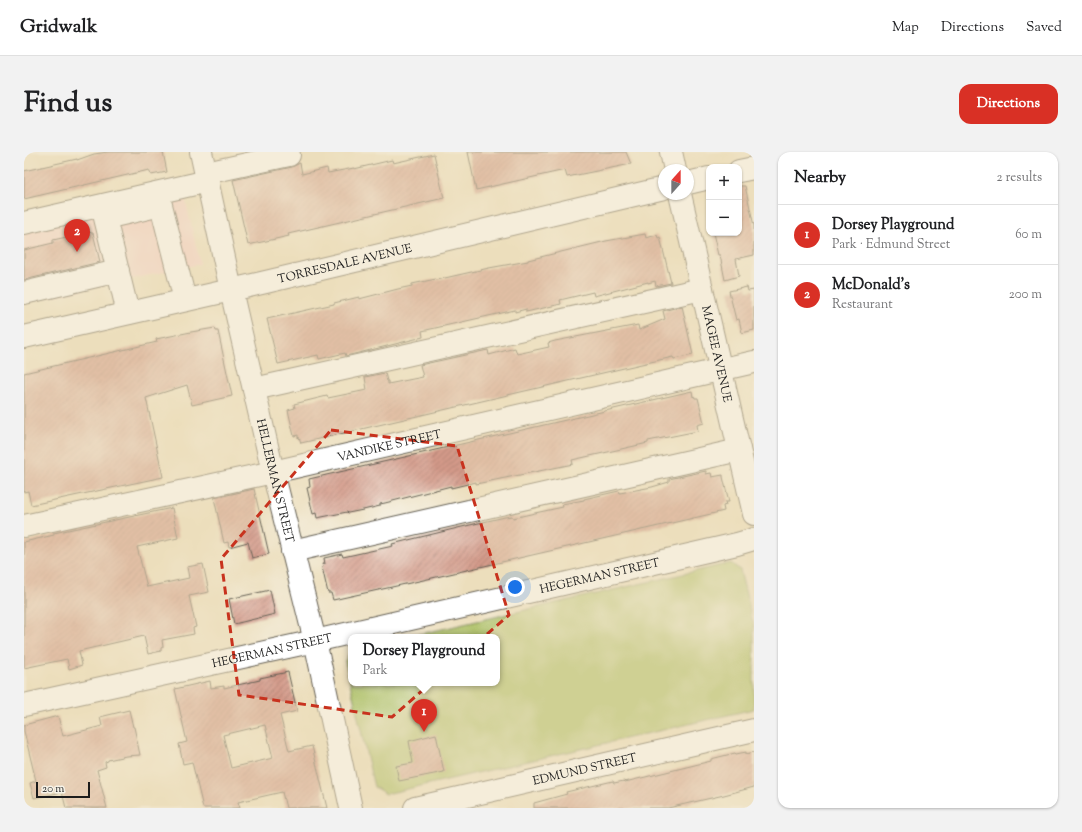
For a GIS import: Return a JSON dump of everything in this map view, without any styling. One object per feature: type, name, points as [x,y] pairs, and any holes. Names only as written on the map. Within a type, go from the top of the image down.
[{"type":"street","name":"HELLERMAN STREET","points":[[202,152],[231,290],[352,808]]},
{"type":"street","points":[[671,152],[674,164]]},
{"type":"street","points":[[24,223],[289,155]]},
{"type":"street","points":[[742,170],[754,168]]},
{"type":"street","points":[[694,182],[706,179]]},
{"type":"street","name":"TORRESDALE AVENUE","points":[[24,337],[658,189]]},
{"type":"street","name":"MAGEE AVENUE","points":[[681,200],[754,514]]},
{"type":"street","points":[[24,236],[161,205],[185,300]]},
{"type":"street","points":[[105,218],[128,313]]},
{"type":"street","points":[[24,293],[118,271]]},
{"type":"street","points":[[254,389],[702,289]]},
{"type":"street","name":"VANDIKE STREET","points":[[24,526],[273,472],[754,362]]},
{"type":"street","points":[[292,551],[739,450]]},
{"type":"street","name":"HEGERMAN STREET","points":[[24,705],[314,641],[754,539]]},
{"type":"street","name":"EDMUND STREET","points":[[415,808],[754,730]]},
{"type":"highlighted area","points":[[331,430],[457,446],[509,615],[392,717],[239,695],[221,559]]},
{"type":"shaded area","points":[[184,193],[200,264],[24,303],[24,231]]},
{"type":"green space","points":[[731,563],[740,570],[754,627],[754,709],[386,794],[374,787],[351,686],[500,686],[500,634],[420,634]]},
{"type":"green space","points":[[348,656],[348,674],[345,661]]},
{"type":"building","points":[[108,152],[163,152],[167,172],[151,175],[149,170],[24,199],[24,171]]},
{"type":"building","points":[[468,152],[626,152],[631,164],[567,177],[565,170],[476,190]]},
{"type":"building","points":[[434,154],[444,198],[288,234],[289,236],[248,245],[233,180],[292,167],[300,163],[302,174],[327,168],[328,173],[354,169],[392,160],[393,163]]},
{"type":"building","points":[[742,186],[745,186],[754,226],[754,255],[736,259],[739,276],[725,280],[720,255],[718,255],[714,236],[742,236]]},
{"type":"building","points":[[90,232],[93,233],[100,262],[24,280],[24,250],[53,243],[53,240]]},
{"type":"building","points":[[645,234],[646,238],[657,235],[658,238],[660,237],[671,283],[656,286],[655,281],[648,282],[594,296],[593,292],[560,300],[561,304],[526,312],[526,309],[515,312],[515,310],[422,331],[423,337],[346,356],[345,353],[319,359],[318,355],[278,364],[267,319],[359,297],[359,299],[412,286],[412,284],[528,261],[606,241]]},
{"type":"building","points":[[747,287],[748,291],[754,290],[754,330],[742,333],[739,319],[736,320],[729,291]]},
{"type":"building","points":[[682,306],[693,355],[674,359],[673,357],[637,365],[301,443],[298,435],[294,436],[288,410],[295,408],[294,404],[327,396],[328,398],[367,390],[365,377],[385,373],[388,384],[423,377],[420,365],[488,350],[489,355],[515,348],[517,354],[549,347],[548,343],[555,341],[638,325],[639,330],[665,319],[663,311]]},
{"type":"building","points":[[215,328],[216,331],[218,331],[232,396],[192,405],[187,385],[146,398],[163,477],[31,505],[28,491],[24,492],[24,373],[157,342],[156,339]]},
{"type":"building","points":[[692,391],[693,397],[698,398],[704,423],[697,425],[698,431],[648,441],[648,443],[572,460],[573,464],[476,484],[476,482],[451,488],[451,486],[380,504],[380,506],[363,510],[317,518],[316,513],[313,514],[307,488],[310,487],[309,479]]},
{"type":"building","points":[[706,471],[706,474],[711,473],[712,477],[723,475],[729,502],[725,502],[726,505],[723,506],[724,511],[333,600],[331,593],[328,593],[322,567],[322,564],[325,564],[324,558],[342,554],[343,557],[393,546],[392,544],[470,525],[505,517],[512,516],[513,518],[563,507],[562,504],[619,491],[620,493],[652,487],[669,482],[669,479]]},
{"type":"building","points":[[254,489],[269,554],[252,558],[248,542],[229,547],[228,542],[224,543],[214,498]]},
{"type":"building","points":[[172,508],[178,538],[137,547],[147,587],[189,578],[187,567],[203,564],[209,592],[189,596],[196,627],[193,628],[194,634],[162,640],[163,647],[161,648],[161,651],[148,654],[144,636],[79,651],[82,665],[69,669],[67,659],[24,668],[24,542],[54,535],[54,533]]},
{"type":"building","points":[[270,590],[275,614],[234,624],[229,599]]},
{"type":"building","points":[[288,672],[297,711],[280,715],[289,751],[312,746],[327,808],[286,808],[282,792],[238,802],[240,808],[203,808],[192,762],[183,764],[179,744],[187,742],[175,689],[210,681],[211,688],[224,686],[224,688],[260,680],[260,678]],"holes":[[[265,725],[273,758],[231,768],[223,735]]]},
{"type":"building","points":[[129,710],[140,755],[108,760],[105,762],[106,767],[97,770],[107,808],[66,808],[62,792],[34,798],[30,783],[36,781],[24,731],[24,725],[58,716],[63,736],[102,726],[100,717]]},
{"type":"building","points":[[436,734],[444,772],[399,781],[396,766],[413,763],[409,741]]},
{"type":"building","points":[[746,752],[746,754],[754,752],[754,787],[724,795],[668,808],[534,808],[534,803],[567,794],[566,792],[613,781],[614,783],[625,782],[711,761],[711,759],[735,753]]},
{"type":"place","name":"McDonald's","points":[[77,252]]},
{"type":"place","name":"Dorsey Playground","points":[[424,732]]}]
